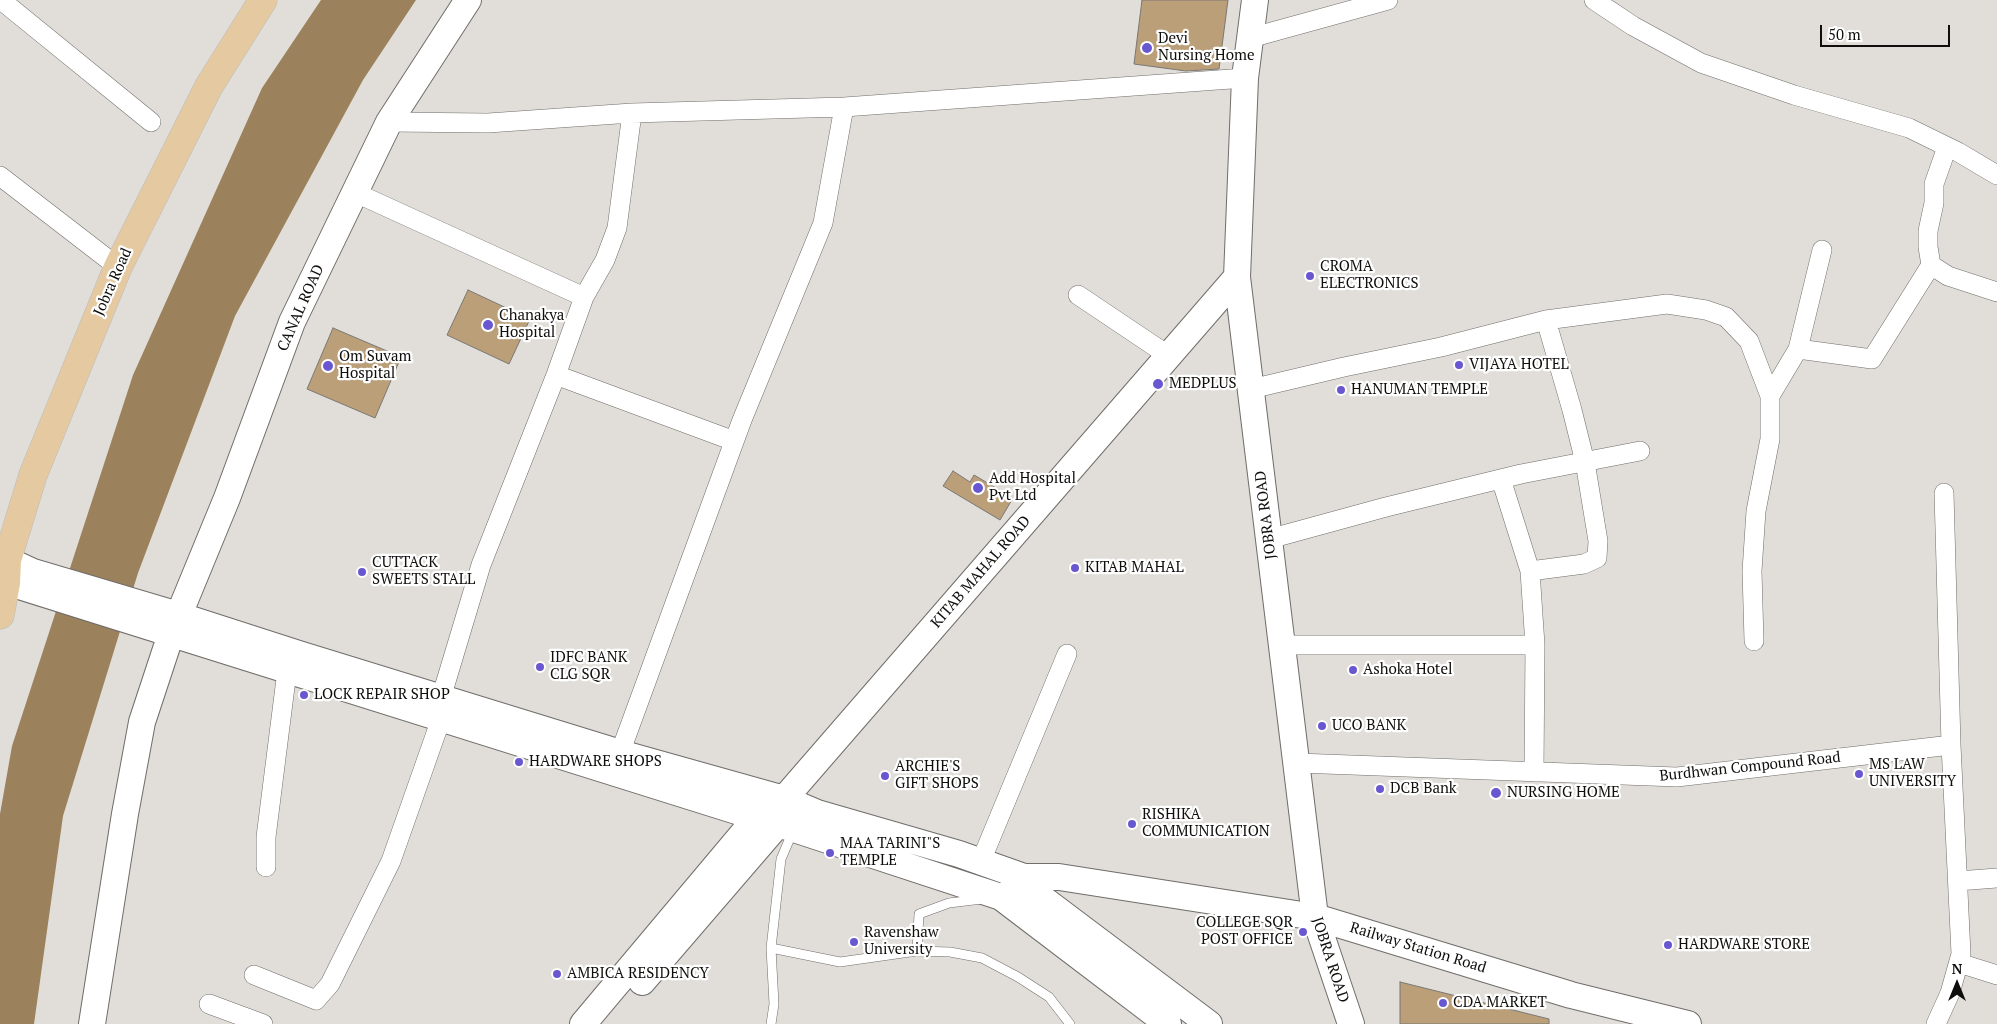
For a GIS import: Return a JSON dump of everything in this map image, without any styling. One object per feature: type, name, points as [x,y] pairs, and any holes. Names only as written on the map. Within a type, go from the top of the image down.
[{"type":"main road","name":"Jobra Road","points":[[12,574],[33,475],[118,266],[209,86],[263,0]]},
{"type":"main road","name":"CANAL ROAD","points":[[92,1024],[125,814],[142,722],[168,623],[227,498],[292,322],[390,122],[468,0]]},
{"type":"main road","name":"JOBRA ROAD","points":[[1255,0],[1245,78],[1238,277],[1315,917],[1351,1024]]},
{"type":"main road","name":"KITAB MAHAL ROAD","points":[[776,824],[784,799],[1238,277]]},
{"type":"main road","points":[[0,615],[12,574],[441,708],[776,824],[1001,897],[1168,1024]]},
{"type":"main road","points":[[168,623],[288,671],[620,753],[784,799],[817,813],[981,861],[1024,878],[1031,890],[1209,1024]]},
{"type":"main road","points":[[583,1024],[776,824]]},
{"type":"main road","points":[[606,1024],[776,824]]},
{"type":"main road","name":"Railway Station Road","points":[[1024,878],[1059,877],[1315,917],[1571,995],[1688,1024]]},
{"type":"main road","points":[[1001,897],[1024,878]]},
{"type":"street","points":[[1,0],[151,122]]},
{"type":"street","points":[[1250,38],[1388,0]]},
{"type":"street","points":[[1594,0],[1633,26],[1701,63],[1794,94],[1909,128],[1997,175]]},
{"type":"street","points":[[390,122],[488,123],[632,113],[844,108],[1245,78]]},
{"type":"street","points":[[620,753],[734,441],[824,224],[844,108]]},
{"type":"street","points":[[254,975],[316,1000],[330,984],[390,861],[441,708],[481,565],[556,375],[584,297],[605,260],[617,228],[632,113]]},
{"type":"street","points":[[1798,349],[1872,359],[1931,265],[1928,232],[1934,203],[1934,184],[1947,147]]},
{"type":"street","points":[[0,176],[118,266]]},
{"type":"street","points":[[356,193],[584,297]]},
{"type":"street","points":[[1770,396],[1798,349],[1822,250]]},
{"type":"street","points":[[1931,265],[1948,276],[1997,292]]},
{"type":"street","points":[[1078,295],[1169,356]]},
{"type":"street","points":[[1251,389],[1344,367],[1442,347],[1546,320],[1667,304],[1706,310],[1726,317],[1749,341],[1770,396],[1770,439],[1756,511],[1753,561],[1754,641]]},
{"type":"street","points":[[1530,571],[1584,564],[1597,558],[1598,541],[1585,462],[1546,320]]},
{"type":"street","points":[[556,375],[734,441]]},
{"type":"street","points":[[1269,539],[1386,507],[1501,479],[1640,451]]},
{"type":"street","points":[[1501,479],[1530,571],[1534,646],[1534,772]]},
{"type":"street","points":[[1936,1024],[1950,994],[1961,954],[1951,745],[1944,493]]},
{"type":"street","points":[[1282,645],[1534,646]]},
{"type":"street","points":[[981,861],[1067,654]]},
{"type":"street","points":[[266,867],[266,837],[288,671]]},
{"type":"street","name":"Burdhwan Compound Road","points":[[1297,763],[1677,777],[1951,745]]},
{"type":"street","points":[[1958,882],[1997,878]]},
{"type":"street","points":[[1958,963],[1997,975]]},
{"type":"street","points":[[209,1004],[263,1024]]},
{"type":"lane","points":[[771,1024],[774,1004],[771,948],[781,858],[776,824]]},
{"type":"lane","points":[[917,951],[919,914],[949,903],[1001,897]]},
{"type":"lane","points":[[771,948],[840,962],[917,951],[950,952],[982,958],[1018,976],[1049,998],[1070,1024]]},
{"type":"shaded area","points":[[321,0],[416,0],[363,80],[235,316],[138,573],[63,816],[34,1024],[0,1024],[0,814],[12,746],[133,375],[262,88]]},
{"type":"building","points":[[1142,0],[1228,0],[1219,69],[1186,71],[1134,64]]},
{"type":"building","points":[[468,290],[530,319],[509,364],[447,335]]},
{"type":"building","points":[[333,328],[401,357],[375,418],[307,389]]},
{"type":"building","points":[[953,471],[970,482],[974,475],[1013,498],[1000,520],[943,486]]},
{"type":"building","name":"CDA MARKET","points":[[1400,982],[1549,1019],[1549,1024],[1400,1024]]},
{"type":"place","name":"Devi Nursing Home","points":[[1147,48]]},
{"type":"place","name":"CROMA ELECTRONICS","points":[[1310,276]]},
{"type":"place","name":"Chanakya Hospital","points":[[488,325]]},
{"type":"place","name":"VIJAYA HOTEL","points":[[1459,365]]},
{"type":"place","name":"Om Suvam Hospital","points":[[328,366]]},
{"type":"place","name":"MEDPLUS","points":[[1158,384]]},
{"type":"place","name":"HANUMAN TEMPLE","points":[[1341,390]]},
{"type":"place","name":"Add Hospital Pvt Ltd","points":[[978,488]]},
{"type":"place","name":"KITAB MAHAL","points":[[1075,568]]},
{"type":"place","name":"CUTTACK SWEETS STALL","points":[[362,572]]},
{"type":"place","name":"IDFC BANK CLG SQR","points":[[540,667]]},
{"type":"place","name":"Ashoka Hotel","points":[[1353,670]]},
{"type":"place","name":"LOCK REPAIR SHOP","points":[[304,695]]},
{"type":"place","name":"UCO BANK","points":[[1322,726]]},
{"type":"place","name":"HARDWARE SHOPS","points":[[519,762]]},
{"type":"place","name":"MS LAW UNIVERSITY","points":[[1859,774]]},
{"type":"place","name":"ARCHIE'S GIFT SHOPS","points":[[885,776]]},
{"type":"place","name":"DCB Bank","points":[[1380,789]]},
{"type":"place","name":"NURSING HOME","points":[[1496,793]]},
{"type":"place","name":"RISHIKA COMMUNICATION","points":[[1132,824]]},
{"type":"place","name":"MAA TARINI\"S TEMPLE","points":[[830,853]]},
{"type":"place","name":"COLLEGE SQR POST OFFICE","points":[[1303,932]]},
{"type":"place","name":"Ravenshaw University","points":[[854,942]]},
{"type":"place","name":"HARDWARE STORE","points":[[1668,945]]},
{"type":"place","name":"AMBICA RESIDENCY","points":[[557,974]]},
{"type":"place","name":"CDA MARKET","points":[[1443,1003]]}]
